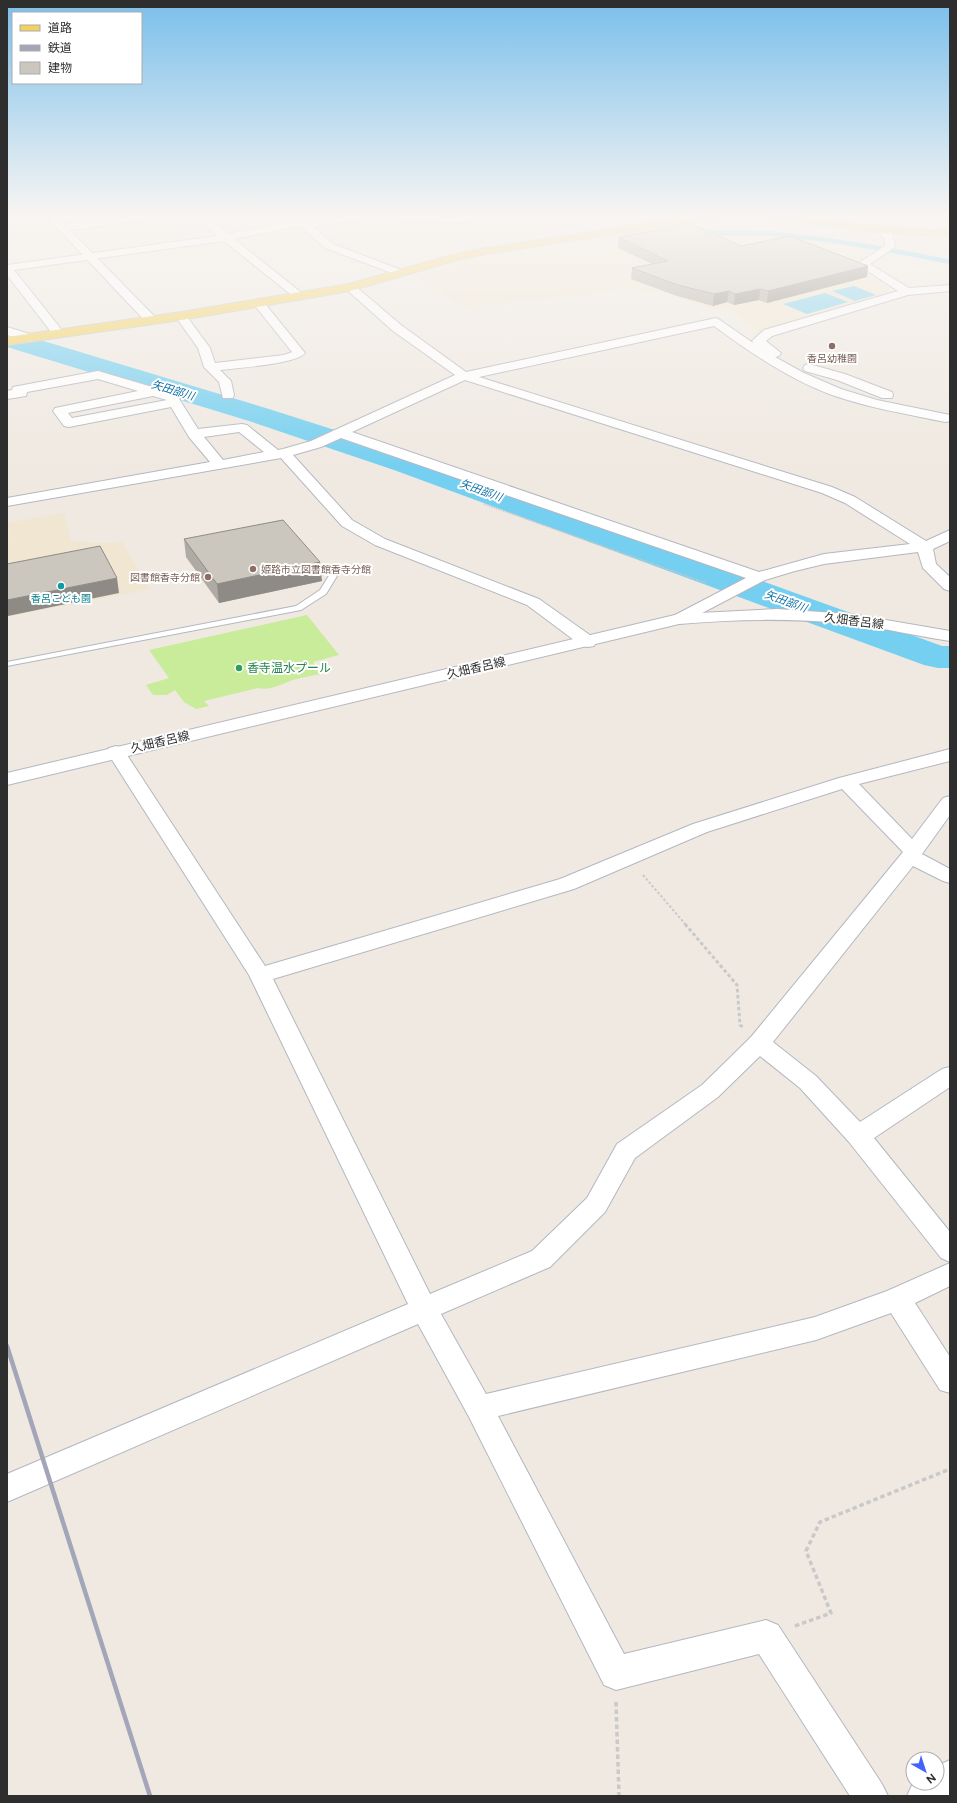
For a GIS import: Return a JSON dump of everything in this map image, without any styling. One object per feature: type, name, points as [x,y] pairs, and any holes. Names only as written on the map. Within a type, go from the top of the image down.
[{"type":"main road","points":[[130,299],[150,320]]},
{"type":"main road","points":[[7,341],[181,316],[277,299]]},
{"type":"main road","name":"久畑香呂線","points":[[7,779],[116,752],[588,642],[679,619],[725,615],[769,614],[814,616],[874,622],[950,636]]},
{"type":"street","points":[[32,299],[59,334]]},
{"type":"street","points":[[364,299],[397,328],[464,376],[827,490],[850,500],[925,548],[930,565],[950,586]]},
{"type":"street","points":[[758,341],[768,333],[883,299]]},
{"type":"street","points":[[210,367],[286,358],[300,353],[258,302]]},
{"type":"street","points":[[181,316],[204,348],[210,367],[225,380],[228,395]]},
{"type":"street","points":[[716,322],[745,344],[802,378],[855,398],[947,420]]},
{"type":"street","points":[[7,502],[280,454],[316,444],[464,376],[716,322],[740,335],[758,341],[768,349],[786,359],[841,377],[947,420]]},
{"type":"street","points":[[7,331],[29,338]]},
{"type":"street","points":[[7,395],[21,393],[18,390],[98,374],[171,397],[173,403],[194,434],[219,464]]},
{"type":"street","points":[[76,435],[60,411],[154,392]]},
{"type":"street","points":[[69,423],[173,403]]},
{"type":"street","points":[[194,434],[242,428],[280,454],[347,523],[380,542],[533,602],[588,642]]},
{"type":"street","points":[[341,433],[759,577]]},
{"type":"street","points":[[679,619],[759,577],[790,567],[824,559],[925,548],[950,535]]},
{"type":"street","points":[[116,752],[260,975],[424,1309],[479,1408],[616,1673],[766,1636],[870,1796]]},
{"type":"street","points":[[260,975],[567,884],[700,828],[846,782],[950,755]]},
{"type":"street","points":[[846,782],[912,854],[950,876]]},
{"type":"street","points":[[7,1488],[541,1258],[596,1205],[626,1151],[710,1091],[759,1043],[912,854],[950,802]]},
{"type":"street","points":[[759,1043],[808,1082],[858,1136],[950,1251]]},
{"type":"street","points":[[858,1136],[950,1075]]},
{"type":"street","points":[[479,1408],[816,1328],[897,1299],[950,1274]]},
{"type":"street","points":[[897,1299],[950,1381]]},
{"type":"street","points":[[925,1796],[950,1778]]},
{"type":"lane","points":[[7,664],[298,608],[323,592],[333,576]]},
{"type":"path","points":[[479,502],[731,592]]},
{"type":"path","points":[[628,858],[737,985],[740,1024],[759,1043]]},
{"type":"path","points":[[766,1636],[831,1613],[806,1551],[820,1522],[950,1469]]},
{"type":"path","points":[[616,1673],[619,1796]]},
{"type":"shaded area","points":[[452,299],[537,299],[465,307]]},
{"type":"shaded area","points":[[682,299],[870,299],[758,332],[728,308],[710,309]]},
{"type":"shaded area","points":[[64,513],[71,541],[96,543],[122,542],[150,589],[7,617],[7,537],[10,537],[7,523]]},
{"type":"green space","name":"香寺温水プール","points":[[307,615],[339,655],[313,662],[321,674],[296,679],[272,688],[258,688],[204,701],[209,706],[196,709],[184,702],[175,690],[167,695],[153,695],[146,685],[169,678],[149,650]]},
{"type":"water","points":[[802,299],[841,299],[848,302],[807,314],[783,304]]},
{"type":"water","points":[[851,299],[862,299],[855,301]]},
{"type":"building","points":[[283,520],[320,562],[217,584],[184,539]]},
{"type":"building","points":[[100,546],[117,578],[7,600],[7,564]]},
{"type":"waterway","name":"矢田部川","points":[[7,338],[259,415],[405,463],[938,657],[950,657]]},
{"type":"railway","points":[[7,1346],[150,1796]]},
{"type":"place","name":"香呂幼稚園","points":[[832,346]]},
{"type":"place","name":"姫路市立図書館香寺分館","points":[[253,569]]},
{"type":"place","name":"図書館香寺分館","points":[[208,577]]},
{"type":"place","name":"香呂こども園","points":[[61,586]]},
{"type":"place","name":"香寺温水プール","points":[[239,668]]}]
